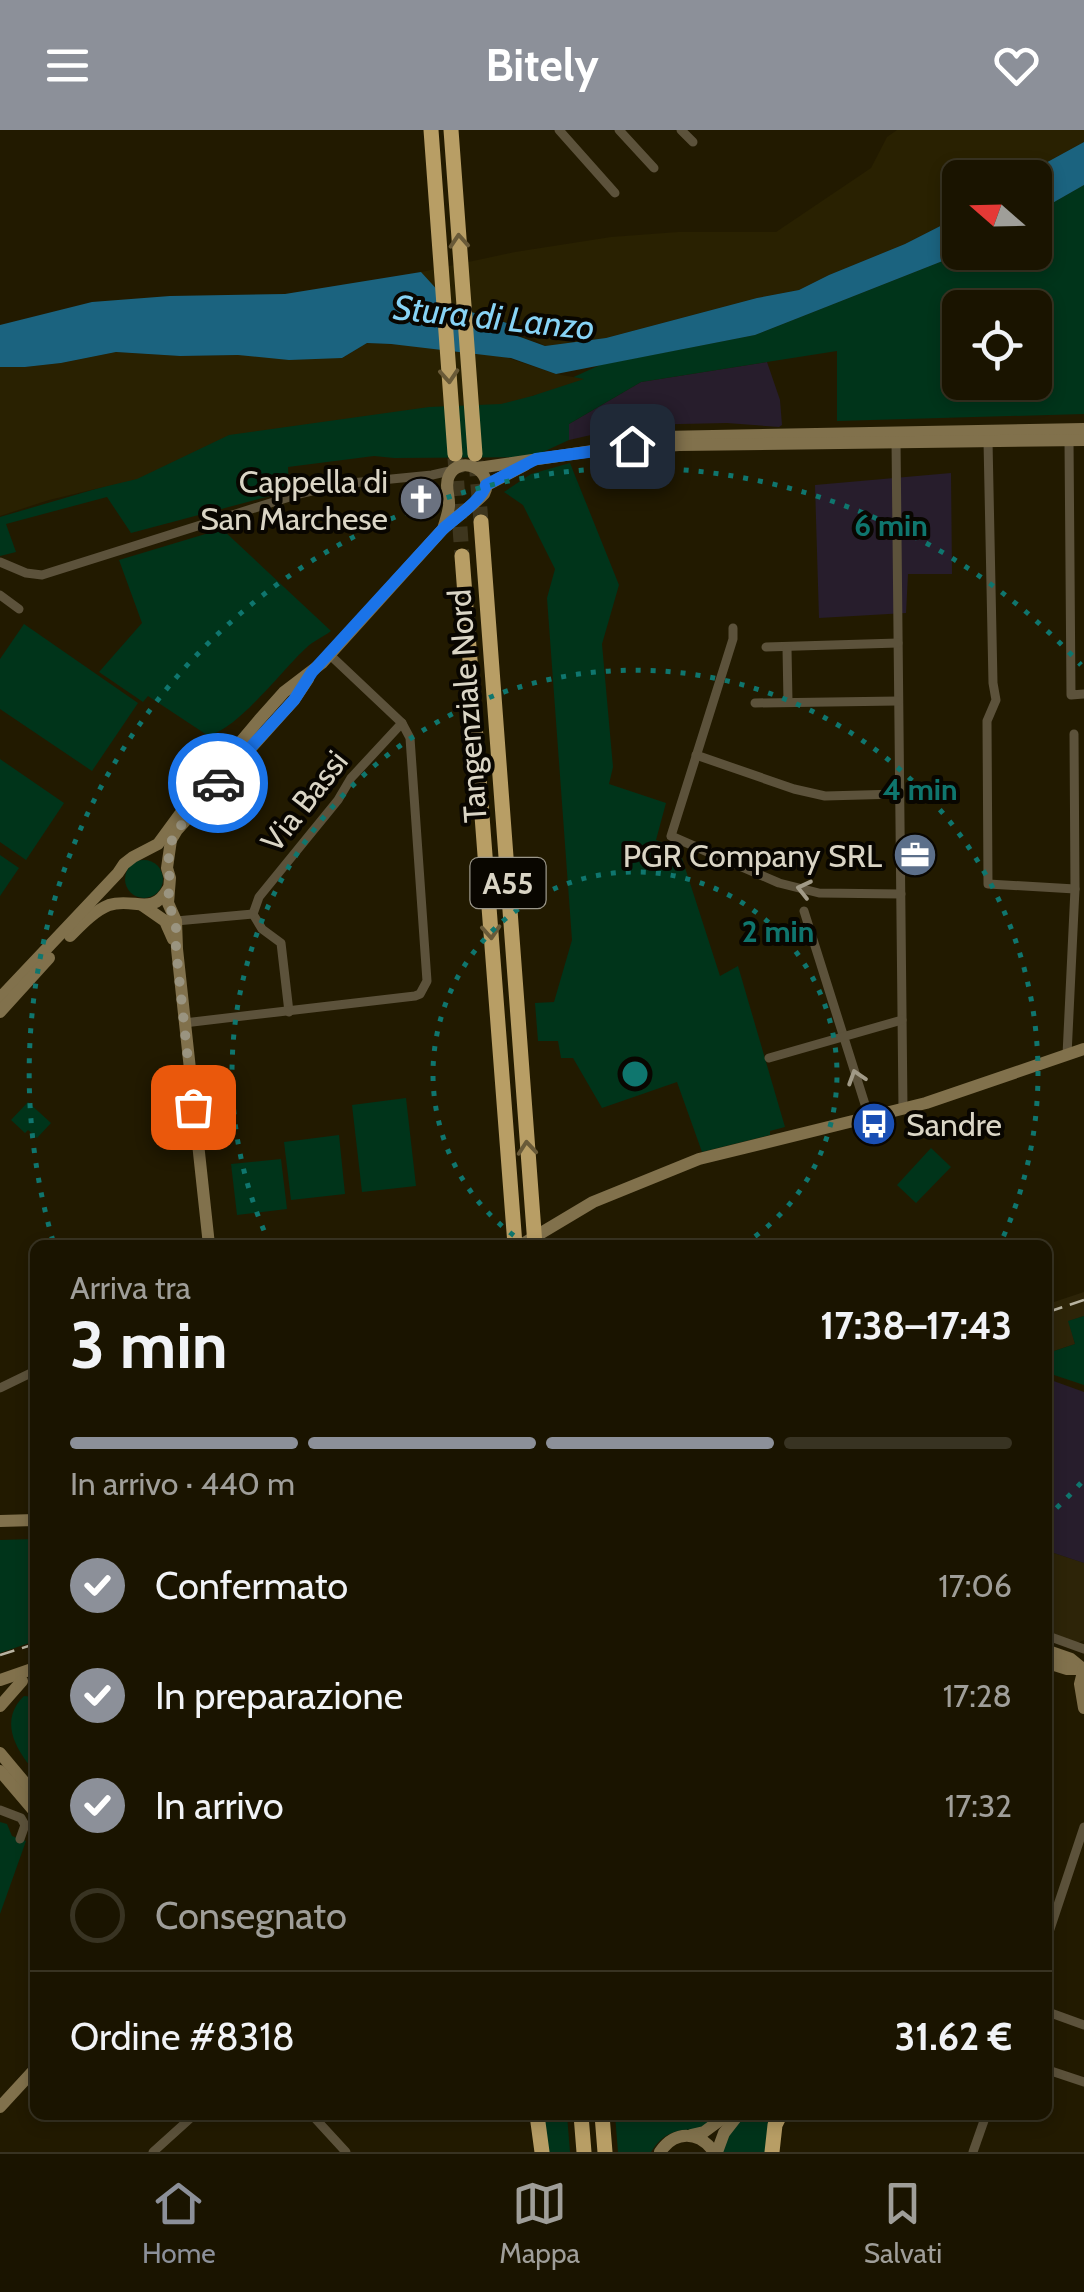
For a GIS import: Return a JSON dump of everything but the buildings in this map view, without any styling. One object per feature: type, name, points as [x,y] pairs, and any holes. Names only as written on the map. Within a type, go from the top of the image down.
[{"type":"highway","points":[[431,130],[454,456]]},
{"type":"highway","points":[[451,130],[476,455]]},
{"type":"highway","name":"Tangenziale Nord","points":[[481,522],[536,1240]]},
{"type":"highway","name":"Tangenziale Nord","points":[[462,556],[518,1240]]},
{"type":"highway","points":[[538,2120],[542,2152]]},
{"type":"highway","points":[[581,2120],[584,2152]]},
{"type":"highway","points":[[602,2120],[605,2152]]},
{"type":"highway","points":[[772,2152],[778,2120]]},
{"type":"street","points":[[558,130],[615,193]]},
{"type":"street","points":[[619,130],[654,168]]},
{"type":"street","points":[[682,130],[693,142]]},
{"type":"street","points":[[454,456],[466,464],[476,455],[536,459],[632,441],[640,452],[650,440],[896,438],[1084,430]]},
{"type":"street","points":[[896,438],[1084,440]]},
{"type":"street","points":[[896,438],[903,1109]]},
{"type":"street","points":[[1069,440],[1071,694],[1084,694]]},
{"type":"street","points":[[988,441],[996,696],[987,721],[988,884],[1075,888]]},
{"type":"street","points":[[0,998],[124,864],[158,844],[284,692],[330,655],[443,529],[482,497],[486,478],[476,455]]},
{"type":"street","points":[[0,562],[26,574],[42,575],[300,494],[341,484],[432,476],[454,456]]},
{"type":"street","points":[[443,529],[454,456]]},
{"type":"street","points":[[486,485],[536,459]]},
{"type":"street","points":[[418,476],[436,478],[458,502],[471,504]]},
{"type":"street","points":[[0,595],[19,609]]},
{"type":"street","points":[[734,628],[671,836],[795,888],[819,893],[900,894]]},
{"type":"street","points":[[766,647],[898,643]]},
{"type":"street","points":[[787,648],[788,702]]},
{"type":"street","points":[[184,1023],[415,996],[426,986],[410,738],[402,723],[330,655]]},
{"type":"street","points":[[207,1240],[176,922],[168,903],[167,868],[172,840],[294,700],[312,672]]},
{"type":"street","points":[[755,703],[898,700]]},
{"type":"street","name":"Via Bassi","points":[[253,914],[258,897],[338,800],[350,778],[402,723]]},
{"type":"street","points":[[1067,1055],[1079,839],[1074,734]]},
{"type":"street","points":[[696,755],[826,796],[899,794]]},
{"type":"street","points":[[141,854],[158,859],[167,868]]},
{"type":"street","points":[[118,873],[123,894],[164,920],[176,949]]},
{"type":"street","points":[[0,1012],[82,924],[105,907],[158,901],[168,888]]},
{"type":"street","points":[[804,910],[869,1117]]},
{"type":"street","points":[[176,922],[253,914],[262,930],[281,943],[289,1012]]},
{"type":"street","points":[[769,1058],[902,1020]]},
{"type":"street","points":[[527,1240],[616,1192],[703,1158],[903,1109],[1084,1049]]},
{"type":"street","points":[[0,1388],[30,1373]]},
{"type":"street","points":[[0,1521],[30,1520]]},
{"type":"street","points":[[1052,1637],[1084,1649]]},
{"type":"street","points":[[1052,1652],[1084,1669]]},
{"type":"street","points":[[1052,1664],[1084,1669]]},
{"type":"street","points":[[1084,1669],[1080,1684],[1084,1708]]},
{"type":"street","points":[[0,1680],[30,1670]]},
{"type":"street","points":[[0,1689],[29,1679]]},
{"type":"street","points":[[0,1706],[29,1679]]},
{"type":"street","points":[[0,1743],[3,1763],[30,1804]]},
{"type":"street","points":[[3,1763],[30,1791]]},
{"type":"street","points":[[0,1810],[21,1818],[25,1826],[20,1838]]},
{"type":"street","points":[[1052,1924],[1084,1827]]},
{"type":"street","points":[[1052,2013],[1084,2025]]},
{"type":"street","points":[[1052,2071],[1084,2082]]},
{"type":"street","points":[[0,2107],[30,2074]]},
{"type":"street","points":[[153,2152],[188,2120]]},
{"type":"street","points":[[317,2120],[346,2152]]},
{"type":"street","points":[[660,2152],[670,2140],[704,2132],[720,2120]]},
{"type":"street","points":[[690,2135],[707,2142],[716,2152],[734,2120]]},
{"type":"street","points":[[973,2152],[984,2120]]},
{"type":"shaded area","points":[[767,362],[780,400],[779,427],[727,423],[635,425],[569,440],[569,424],[641,382]]},
{"type":"shaded area","points":[[951,473],[952,574],[908,574],[906,613],[819,618],[815,485]]},
{"type":"shaded area","points":[[1084,1292],[1084,1316],[1069,1321],[1075,1344],[1052,1352],[1052,1303]]},
{"type":"shaded area","points":[[1052,1380],[1084,1392],[1084,1563],[1052,1552]]},
{"type":"shaded area","points":[[1052,1552],[1084,1563],[1084,1640],[1073,1645],[1052,1637]]},
{"type":"green space","points":[[1084,185],[1084,414],[837,421],[837,351],[641,382],[569,424],[569,440],[532,457],[374,456],[288,467],[289,491],[131,533],[107,497],[6,524],[16,552],[0,556],[0,517],[133,478],[0,406],[532,396],[600,365],[755,335],[942,261],[942,270],[1052,270],[1052,203]]},
{"type":"green space","points":[[570,463],[619,585],[602,644],[613,767],[609,784],[666,803],[656,840],[679,849],[720,976],[738,966],[785,1127],[770,1131],[770,1135],[702,1152],[677,1082],[602,1108],[573,1058],[561,1058],[558,1041],[538,1041],[535,1003],[554,1002],[572,940],[547,598],[555,569],[523,505],[504,492],[531,474]]},
{"type":"green space","points":[[222,529],[331,631],[306,648],[231,724],[207,735],[148,696],[143,702],[99,672],[142,623],[119,560]]},
{"type":"green space","points":[[24,624],[138,703],[92,771],[0,709],[0,659]]},
{"type":"green space","points":[[0,759],[64,803],[26,860],[0,842]]},
{"type":"green space","points":[[0,855],[19,868],[0,896]]},
{"type":"green space","points":[[144,860],[158,865],[163,879],[158,893],[144,898],[130,893],[125,879],[130,865]]},
{"type":"green space","points":[[406,1098],[416,1186],[362,1192],[352,1105]]},
{"type":"green space","points":[[28,1102],[51,1123],[37,1138],[11,1120]]},
{"type":"green space","points":[[339,1135],[345,1194],[291,1200],[284,1142]]},
{"type":"green space","points":[[931,1148],[951,1167],[916,1203],[897,1185]]},
{"type":"green space","points":[[281,1159],[287,1209],[237,1215],[231,1164]]},
{"type":"green space","points":[[1084,1316],[1084,1385],[1052,1374],[1052,1352],[1075,1344],[1068,1321]]},
{"type":"green space","points":[[30,1539],[30,1643],[0,1653],[0,1540]]},
{"type":"green space","points":[[24,1696],[30,1697],[30,1765],[12,1733],[12,1714]]},
{"type":"green space","points":[[0,1822],[7,1824],[12,1836],[26,1841],[0,1914]]},
{"type":"green space","points":[[543,2120],[567,2120],[570,2152],[547,2152]]},
{"type":"green space","points":[[615,2120],[716,2120],[703,2130],[667,2135],[651,2152],[618,2152]]},
{"type":"green space","points":[[741,2120],[773,2120],[767,2152],[723,2152],[724,2139]]},
{"type":"sand","points":[[897,130],[1084,130],[1084,142],[1051,160],[942,160],[942,225],[905,244],[799,290],[606,338],[545,346],[510,324],[451,304],[421,272],[611,237],[776,232],[871,168],[887,137]]},
{"type":"sand","points":[[367,343],[481,349],[556,374],[584,379],[501,404],[429,407],[229,435],[137,479],[0,516],[0,367],[61,363],[116,352],[342,358]]},
{"type":"water","points":[[1084,142],[1084,185],[1052,203],[1052,160]]},
{"type":"water","points":[[942,225],[942,261],[755,335],[556,374],[511,358],[367,343],[342,358],[289,360],[116,352],[61,363],[0,367],[0,325],[92,302],[285,294],[421,272],[452,306],[510,324],[512,334],[545,346],[606,338],[799,290]]},
{"type":"tunnel","points":[[455,458],[462,556]]},
{"type":"tunnel","points":[[476,461],[481,522]]},
{"type":"railway","points":[[1052,1311],[1084,1300]]},
{"type":"railway","points":[[0,1655],[30,1646]]},
{"type":"way so far","points":[[193,1107],[176,922],[168,903],[168,852],[177,830],[218,783]]},
{"type":"place","name":"Cappella di San Marchese","points":[[421,499]]},
{"type":"place","name":"PGR Company SRL","points":[[915,855]]},
{"type":"place","name":"Sandre","points":[[874,1124]]},
{"type":"route","points":[[218,783],[294,700],[312,672],[443,529],[482,497],[486,485],[536,459],[632,446]]},
{"type":"water label","name":"Stura di Lanzo","points":[[494,317]]}]
